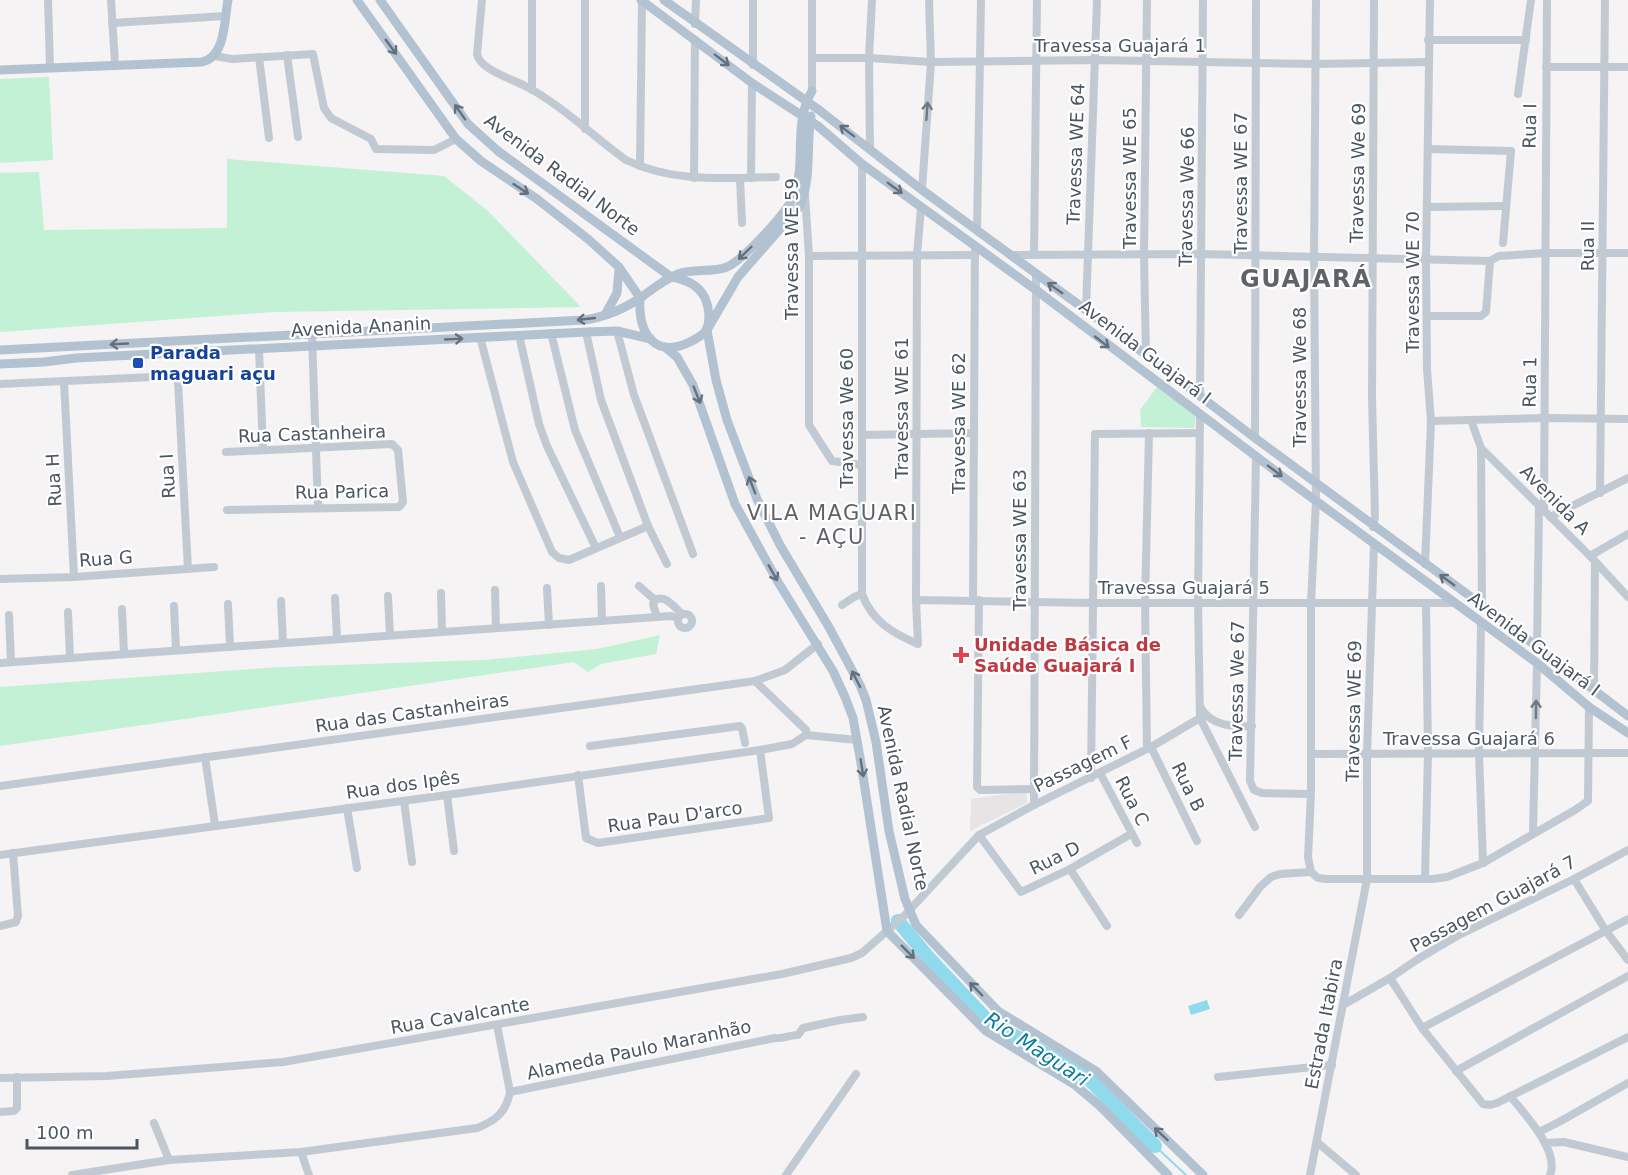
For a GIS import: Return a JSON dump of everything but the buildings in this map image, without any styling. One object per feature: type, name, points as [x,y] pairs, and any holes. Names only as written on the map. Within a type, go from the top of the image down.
[{"type":"main road","points":[[0,70],[202,62],[215,56],[220,44],[228,0]]},
{"type":"main road","name":"Avenida Radial Norte","points":[[357,0],[456,138],[481,161],[588,239],[619,267],[642,297]]},
{"type":"main road","name":"Avenida Radial Norte","points":[[380,0],[468,124],[498,151],[667,279]]},
{"type":"main road","name":"Avenida Guajará I","points":[[642,0],[752,82],[810,120],[862,164],[975,250],[1036,290],[1452,603],[1537,663],[1589,707],[1628,733]]},
{"type":"main road","name":"Avenida Guajará I","points":[[664,0],[809,103],[922,190],[1628,716]]},
{"type":"main road","points":[[805,194],[793,216],[738,277],[704,333],[678,348],[665,347],[651,339],[640,322],[642,297],[667,279],[680,273],[728,267],[745,253],[784,212],[795,195],[798,182],[801,114],[809,103],[812,91]]},
{"type":"main road","name":"Travessa WE 59","points":[[805,194],[809,103]]},
{"type":"main road","points":[[605,315],[617,293],[619,267]]},
{"type":"main road","points":[[667,279],[688,281],[702,293],[708,311],[704,333]]},
{"type":"main road","name":"Avenida Ananin","points":[[3,350],[584,320],[605,315],[642,297]]},
{"type":"main road","name":"Avenida Ananin","points":[[3,364],[76,358],[551,333],[617,331],[651,339]]},
{"type":"main road","name":"Avenida Radial Norte","points":[[704,333],[727,420],[757,499],[786,555],[830,629],[866,700],[876,742],[889,831],[908,912],[916,925],[998,1011],[1096,1071],[1203,1175]]},
{"type":"main road","name":"Avenida Radial Norte","points":[[665,347],[677,357],[693,385],[735,504],[778,582],[818,644],[845,697],[853,718],[890,929]]},
{"type":"main road","points":[[3,350],[3,364]]},
{"type":"main road","points":[[890,929],[986,1031],[1076,1085],[1168,1175]]},
{"type":"street","points":[[48,0],[50,67]]},
{"type":"street","points":[[111,0],[115,64]]},
{"type":"street","points":[[482,0],[477,54],[479,61],[532,90],[626,160],[640,166],[694,178],[776,177]]},
{"type":"street","points":[[532,0],[532,90]]},
{"type":"street","points":[[585,0],[585,129]]},
{"type":"street","points":[[640,166],[642,0]]},
{"type":"street","points":[[695,24],[696,0]]},
{"type":"street","points":[[753,0],[753,65]]},
{"type":"street","points":[[812,0],[812,91]]},
{"type":"street","points":[[870,149],[869,57],[872,0]]},
{"type":"street","points":[[922,190],[931,62],[929,0]]},
{"type":"street","points":[[977,230],[981,0]]},
{"type":"street","points":[[1034,254],[1037,0]]},
{"type":"street","name":"Travessa WE 64","points":[[1086,310],[1097,0]]},
{"type":"street","name":"Travessa WE 65","points":[[1146,356],[1144,256],[1147,0]]},
{"type":"street","name":"Travessa We 66","points":[[1200,395],[1203,0]]},
{"type":"street","name":"Travessa WE 67","points":[[1255,438],[1256,0]]},
{"type":"street","name":"Travessa We 68","points":[[1311,754],[1311,603],[1316,500],[1314,258],[1316,0]]},
{"type":"street","name":"Travessa We 69","points":[[1373,527],[1375,517],[1372,259],[1374,0]]},
{"type":"street","name":"Travessa WE 70","points":[[1425,564],[1431,421],[1427,369],[1426,260],[1429,207],[1428,40],[1430,0]]},
{"type":"street","points":[[1518,94],[1531,0]]},
{"type":"street","name":"Rua I","points":[[1545,253],[1547,0]]},
{"type":"street","name":"Rua II","points":[[1600,492],[1605,0]]},
{"type":"street","points":[[112,23],[225,16]]},
{"type":"street","points":[[694,178],[695,40]]},
{"type":"street","points":[[1428,40],[1526,40]]},
{"type":"street","points":[[215,56],[232,59],[313,54],[324,108],[328,115],[371,139],[376,149],[434,150],[456,138]]},
{"type":"street","points":[[287,55],[298,137]]},
{"type":"street","points":[[259,57],[269,138]]},
{"type":"street","name":"Travessa Guajará 1","points":[[813,58],[869,57],[931,62],[981,60],[1203,60],[1315,64],[1428,62]]},
{"type":"street","points":[[1546,68],[1628,68]]},
{"type":"street","points":[[751,178],[752,82]]},
{"type":"street","points":[[1429,149],[1511,151],[1503,243]]},
{"type":"street","name":"Travessa We 60","points":[[862,164],[862,594]]},
{"type":"street","points":[[740,178],[742,223]]},
{"type":"street","name":"Travessa WE 59","points":[[805,194],[809,256],[808,425],[832,461],[861,465]]},
{"type":"street","points":[[1429,207],[1505,206]]},
{"type":"street","name":"Travessa WE 61","points":[[862,594],[873,616],[889,629],[918,644],[916,600],[917,255],[921,208]]},
{"type":"street","points":[[809,256],[917,255],[975,250]]},
{"type":"street","name":"Travessa WE 62","points":[[975,250],[973,433],[977,788],[980,790],[1033,789]]},
{"type":"street","points":[[1012,255],[1201,254],[1490,261],[1499,256],[1545,253],[1628,253]]},
{"type":"street","name":"Rua 1","points":[[1537,649],[1544,512],[1545,253]]},
{"type":"street","points":[[1428,316],[1480,316],[1486,312],[1490,261]]},
{"type":"street","name":"Travessa WE 63","points":[[1034,805],[1036,274]]},
{"type":"street","points":[[617,331],[634,395],[693,555]]},
{"type":"street","points":[[586,332],[601,400],[648,526],[667,564]]},
{"type":"street","points":[[551,333],[575,430],[620,537]]},
{"type":"street","points":[[312,335],[318,507]]},
{"type":"street","points":[[519,335],[539,424],[547,446],[597,548]]},
{"type":"street","points":[[480,337],[513,462],[552,552],[559,558],[569,560],[648,526]]},
{"type":"street","points":[[259,349],[263,450]]},
{"type":"street","name":"Rua I","points":[[64,382],[175,376],[178,382],[188,569]]},
{"type":"street","points":[[0,384],[64,382]]},
{"type":"street","name":"Rua H","points":[[64,382],[74,577]]},
{"type":"street","points":[[1200,414],[1198,602],[1200,718],[1255,827]]},
{"type":"street","points":[[1431,421],[1545,418],[1628,419]]},
{"type":"street","name":"Avenida A","points":[[1471,420],[1481,448],[1628,597]]},
{"type":"street","points":[[862,435],[917,432],[973,433]]},
{"type":"street","points":[[1149,433],[1144,603],[1149,748]]},
{"type":"street","points":[[1091,778],[1095,434],[1199,433]]},
{"type":"street","name":"Rua Castanheira","points":[[226,452],[392,444],[398,450]]},
{"type":"street","points":[[1481,448],[1482,605]]},
{"type":"street","name":"Rua Parica","points":[[227,510],[399,507],[403,502],[398,450]]},
{"type":"street","name":"Travessa We 67","points":[[1250,782],[1256,457]]},
{"type":"street","points":[[1544,512],[1600,492],[1628,478]]},
{"type":"street","points":[[1594,692],[1592,559],[1628,534]]},
{"type":"street","name":"Travessa WE 69","points":[[1367,879],[1367,755],[1374,544]]},
{"type":"street","name":"Rua G","points":[[0,579],[74,577],[214,567]]},
{"type":"street","points":[[601,586],[602,621]]},
{"type":"street","points":[[639,586],[655,600]]},
{"type":"street","points":[[547,588],[549,624]]},
{"type":"street","points":[[495,591],[496,628]]},
{"type":"street","points":[[441,593],[442,632]]},
{"type":"street","points":[[842,605],[862,594]]},
{"type":"street","points":[[388,596],[390,635]]},
{"type":"street","points":[[335,598],[337,639]]},
{"type":"street","points":[[0,663],[680,616],[663,598],[655,600]]},
{"type":"street","points":[[655,600],[653,604],[657,617]]},
{"type":"street","name":"Travessa Guajará 5","points":[[916,600],[1094,603],[1452,603]]},
{"type":"street","points":[[281,601],[283,643]]},
{"type":"street","points":[[1425,878],[1428,754],[1426,603]]},
{"type":"street","points":[[228,604],[230,647]]},
{"type":"street","points":[[174,606],[176,650]]},
{"type":"street","points":[[122,609],[124,654]]},
{"type":"street","points":[[68,612],[70,658]]},
{"type":"street","points":[[9,615],[11,662]]},
{"type":"street","points":[[1481,624],[1479,753],[1483,863]]},
{"type":"street","name":"Rua das Castanheiras","points":[[0,786],[755,681],[785,670],[818,644]]},
{"type":"street","points":[[1533,832],[1537,663]]},
{"type":"street","points":[[755,681],[806,730],[806,735],[857,740]]},
{"type":"street","points":[[1200,706],[1202,711],[1225,726],[1252,726]]},
{"type":"street","points":[[1239,915],[1260,887],[1271,877],[1280,874],[1311,873],[1318,878],[1326,879],[1447,877],[1483,863],[1588,801],[1589,707]]},
{"type":"street","name":"Passagem F","points":[[980,835],[1034,805],[1149,748],[1200,718]]},
{"type":"street","points":[[590,746],[740,726],[745,743]]},
{"type":"street","name":"Rua dos Ipês","points":[[0,855],[760,750],[792,744],[806,735]]},
{"type":"street","name":"Rua B","points":[[1149,748],[1197,841]]},
{"type":"street","name":"Rua Pau D'arco","points":[[578,776],[586,838],[598,843],[769,818],[760,750]]},
{"type":"street","name":"Travessa Guajará 6","points":[[1311,754],[1628,753]]},
{"type":"street","points":[[1311,754],[1308,857],[1311,873]]},
{"type":"street","points":[[205,757],[215,825]]},
{"type":"street","name":"Rua C","points":[[1101,773],[1137,843]]},
{"type":"street","name":"Travessa WE 67","points":[[1250,782],[1254,790],[1262,794],[1311,794]]},
{"type":"street","points":[[447,795],[454,851]]},
{"type":"street","points":[[404,801],[412,862]]},
{"type":"street","points":[[347,808],[357,868]]},
{"type":"street","name":"Rua D","points":[[980,835],[1021,892],[1070,869],[1131,834]]},
{"type":"street","name":"Rua Cavalcante","points":[[0,1078],[107,1076],[283,1062],[782,974],[851,958],[870,947],[908,912],[980,835]]},
{"type":"street","name":"Passagem Guajará 7","points":[[1343,1005],[1457,936],[1628,850]]},
{"type":"street","points":[[0,926],[16,922],[18,916],[13,853]]},
{"type":"street","points":[[1070,869],[1107,926]]},
{"type":"street","name":"Estrada Itabira","points":[[1310,1175],[1367,879]]},
{"type":"street","points":[[1574,879],[1606,931],[1628,960]]},
{"type":"street","points":[[1422,1028],[1628,919]]},
{"type":"street","points":[[1456,1071],[1628,976]]},
{"type":"street","points":[[1390,978],[1422,1028],[1483,1104],[1493,1105],[1628,1036]]},
{"type":"street","name":"Alameda Paulo Maranhão","points":[[510,1092],[775,1038],[781,1039],[788,1035],[798,1035],[804,1028],[863,1017]]},
{"type":"street","name":"Alameda Paulo Maranhão","points":[[72,1175],[169,1160],[301,1152],[477,1128],[499,1117],[508,1104],[510,1092],[497,1025]]},
{"type":"street","points":[[1218,1077],[1332,1065]]},
{"type":"street","points":[[786,1175],[856,1074]]},
{"type":"street","points":[[0,1112],[14,1111],[17,1108],[17,1077]]},
{"type":"street","points":[[1539,1132],[1628,1083]]},
{"type":"street","points":[[1510,1096],[1545,1143],[1552,1168],[1550,1175]]},
{"type":"street","points":[[154,1123],[169,1160]]},
{"type":"street","points":[[1317,1142],[1356,1175]]},
{"type":"street","points":[[1545,1143],[1564,1142],[1628,1157]]},
{"type":"street","points":[[301,1152],[309,1175]]},
{"type":"shaded area","points":[[1027,791],[1027,803],[970,831],[971,799]]},
{"type":"green space","points":[[49,77],[53,160],[0,163],[0,79]]},
{"type":"green space","points":[[227,159],[444,176],[488,211],[581,307],[274,312],[0,332],[0,173],[39,172],[44,230],[227,228]]},
{"type":"green space","points":[[1157,387],[1196,415],[1194,428],[1141,427],[1140,410]]},
{"type":"green space","points":[[660,635],[656,654],[601,664],[588,672],[574,662],[0,746],[0,687],[280,667],[484,660],[597,649]]},
{"type":"water","points":[[1207,1000],[1210,1009],[1191,1015],[1188,1006]]},
{"type":"waterway","name":"Rio Maguari","points":[[898,921],[987,1020],[1088,1078],[1155,1146]]},
{"type":"waterway","points":[[1155,1146],[1186,1175]]},
{"type":"place","name":"Parada maguari açu","points":[[138,363]]},
{"type":"place","name":"Unidade Básica de Saúde Guajará I","points":[[961,655]]},
{"type":"district","name":"GUAJARÁ","points":[[1306,279]]},
{"type":"district","name":"VILA MAGUARI - AÇU","points":[[832,525]]}]
